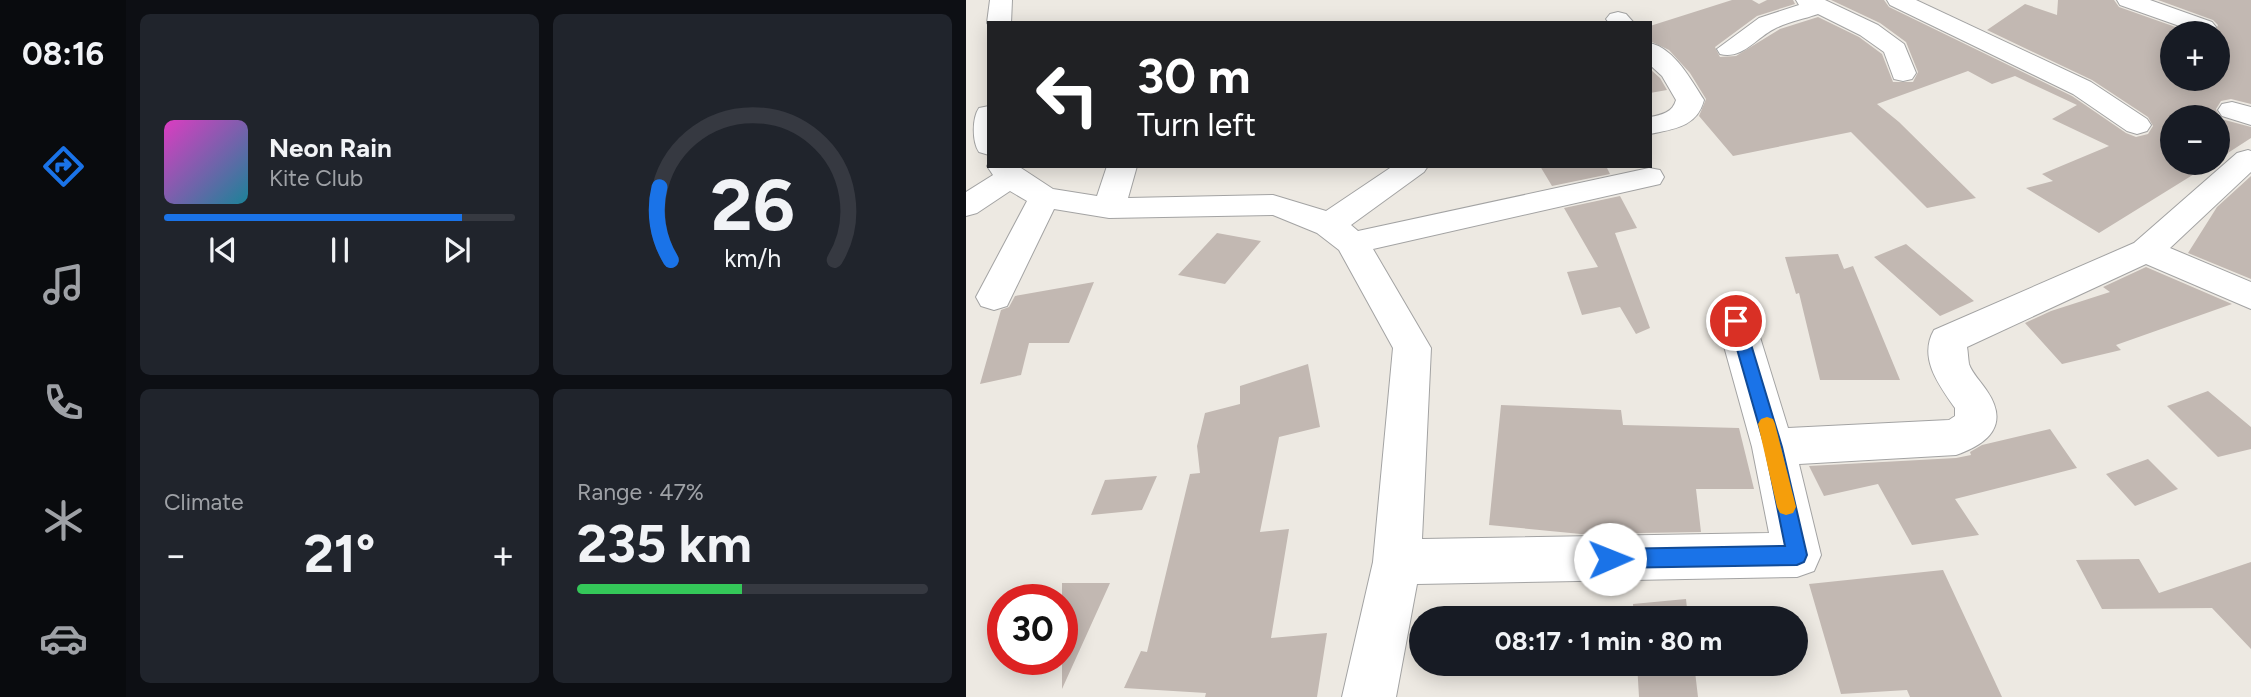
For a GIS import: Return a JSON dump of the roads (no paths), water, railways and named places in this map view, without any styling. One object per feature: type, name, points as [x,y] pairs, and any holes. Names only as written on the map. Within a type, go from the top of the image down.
[{"type":"street","points":[[999,21],[1001,0]]},
{"type":"street","points":[[1898,0],[2082,88],[2137,125]]},
{"type":"street","points":[[2127,0],[2187,21]]},
{"type":"street","points":[[1729,50],[1767,23],[1813,3],[1869,30],[1895,49],[1903,73]]},
{"type":"street","points":[[1652,52],[1672,72],[1690,100],[1687,111],[1674,120],[1652,125]]},
{"type":"street","points":[[1773,447],[1956,437],[1976,424],[1975,406],[1950,369],[1947,340],[2146,251],[2248,159]]},
{"type":"street","points":[[966,206],[996,168]]},
{"type":"street","points":[[1006,168],[1044,198],[1109,208],[1273,205],[1327,227],[1649,177]]},
{"type":"street","points":[[1109,208],[1121,168]]},
{"type":"street","points":[[1327,227],[1370,168]]},
{"type":"street","points":[[1327,227],[1410,168]]},
{"type":"street","points":[[994,297],[1044,198]]},
{"type":"street","points":[[1327,227],[1412,348],[1397,562],[1369,697]]},
{"type":"street","points":[[2146,251],[2251,296]]},
{"type":"street","points":[[1397,562],[1797,555],[1773,447],[1736,321]]}]
